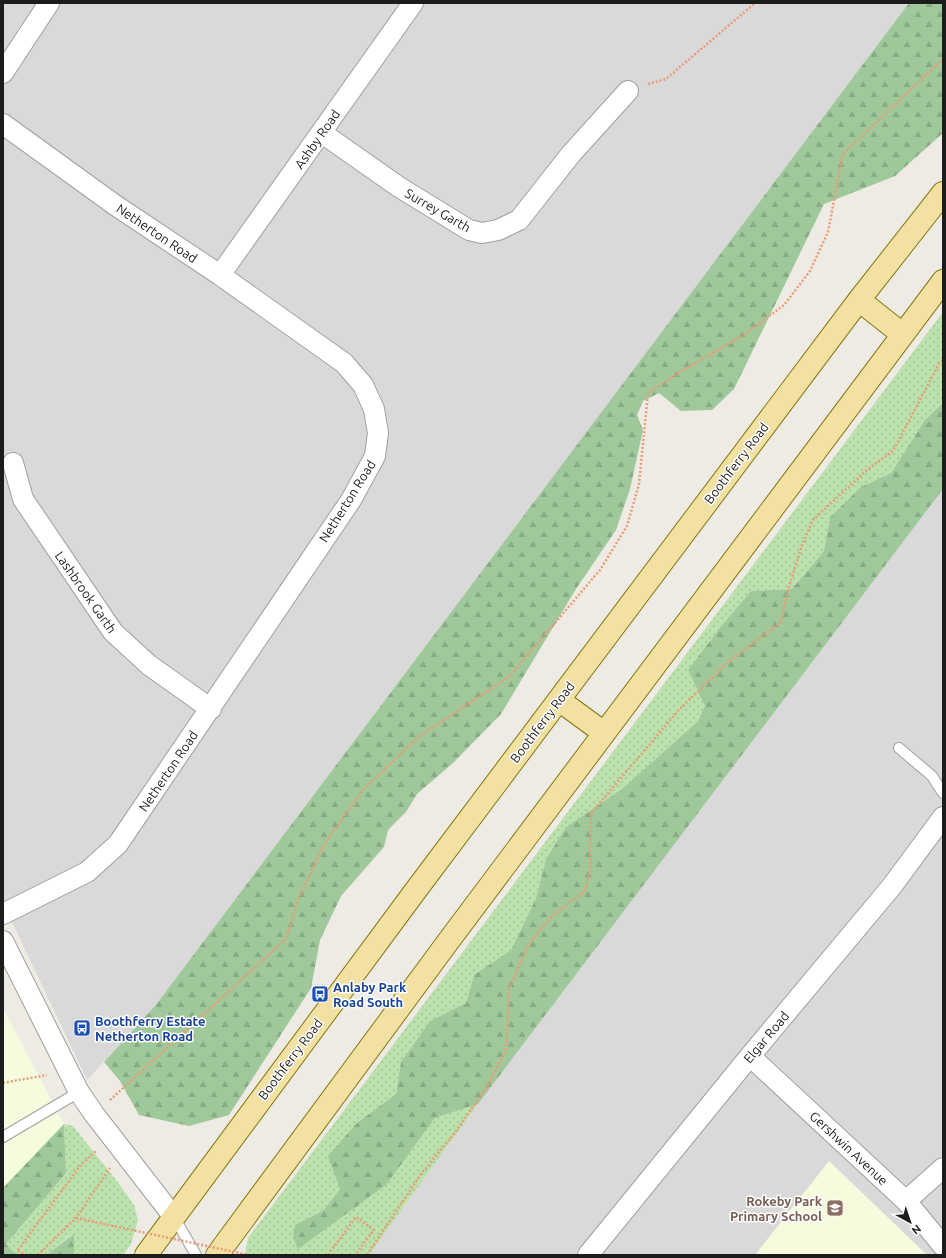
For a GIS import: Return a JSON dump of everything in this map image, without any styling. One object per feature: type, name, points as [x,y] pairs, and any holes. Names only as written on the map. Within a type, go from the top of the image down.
[{"type":"main road","name":"Boothferry Road","points":[[146,1255],[173,1216],[859,300],[943,194]]},
{"type":"main road","points":[[217,1255],[604,733],[943,281]]},
{"type":"main road","points":[[859,300],[902,334]]},
{"type":"main road","points":[[559,700],[604,733]]},
{"type":"street","points":[[3,73],[49,3]]},
{"type":"street","name":"Ashby Road","points":[[220,275],[413,3]]},
{"type":"street","name":"Surrey Garth","points":[[322,133],[399,187],[469,230],[482,233],[498,230],[519,220],[571,154],[628,90]]},
{"type":"street","name":"Netherton Road","points":[[3,124],[115,205],[220,275],[344,363],[363,385],[374,408],[378,433],[375,456],[351,500],[118,844],[87,872],[3,914]]},
{"type":"street","name":"Lashbrook Garth","points":[[13,463],[23,499],[113,632],[149,665],[210,710]]},
{"type":"street","name":"Elgar Road","points":[[588,1255],[750,1056],[892,886],[943,817]]},
{"type":"street","points":[[3,941],[79,1092],[94,1114],[173,1216]]},
{"type":"street","name":"Gershwin Avenue","points":[[750,1056],[906,1201],[943,1246]]},
{"type":"street","points":[[906,1201],[943,1168]]},
{"type":"lane","points":[[899,748],[932,776],[943,793]]},
{"type":"lane","points":[[3,1137],[79,1092]]},
{"type":"lane","points":[[173,1216],[196,1255]]},
{"type":"path","points":[[628,90],[666,79],[755,3]]},
{"type":"path","points":[[94,1114],[286,939],[298,900],[324,845],[362,791],[418,737],[509,677],[600,570],[628,526],[640,484],[648,393],[683,370],[744,335],[784,305],[810,271],[828,232],[842,154],[943,59]]},
{"type":"path","points":[[367,1255],[421,1174],[454,1134],[488,1085],[506,1050],[509,989],[529,944],[553,915],[585,891],[590,871],[591,813],[678,711],[727,663],[781,622],[788,590],[802,545],[813,520],[868,469],[893,451],[940,362],[943,361]]},
{"type":"path","points":[[3,1083],[69,1071]]},
{"type":"path","points":[[27,1255],[17,1250],[80,1166],[111,1136]]},
{"type":"path","points":[[38,1255],[76,1218],[113,1165]]},
{"type":"path","points":[[328,1255],[356,1217],[374,1230],[355,1255]]},
{"type":"path","points":[[76,1218],[249,1255]]},
{"type":"shaded area","points":[[3,3],[909,3],[155,1006],[87,1080],[3,903]]},
{"type":"shaded area","points":[[943,489],[943,1255],[369,1255],[478,1104]]},
{"type":"shaded area","points":[[3,1008],[64,1124],[3,1188]]},
{"type":"shaded area","name":"Rokeby Park Primary School","points":[[829,1161],[927,1255],[755,1255]]},
{"type":"green space","points":[[909,3],[943,3],[943,133],[895,176],[824,204],[734,389],[712,410],[681,411],[659,393],[643,401],[637,415],[643,430],[630,489],[616,530],[576,589],[501,714],[453,763],[417,794],[406,812],[388,830],[384,847],[341,896],[320,940],[311,988],[229,1115],[189,1126],[139,1115],[120,1081],[104,1062],[155,1006]]},
{"type":"green space","points":[[943,312],[943,403],[925,420],[891,473],[861,487],[830,517],[824,551],[792,589],[751,591],[722,625],[688,670],[705,706],[698,721],[622,789],[566,827],[546,859],[536,898],[511,950],[474,975],[466,1003],[430,1021],[401,1062],[396,1094],[357,1123],[340,1189],[324,1210],[295,1225],[387,1184],[435,1118],[478,1104],[369,1255],[245,1255],[248,1238]]},
{"type":"green space","points":[[943,403],[943,489],[478,1104],[435,1118],[387,1184],[298,1249],[293,1237],[295,1225],[324,1210],[340,1189],[328,1156],[357,1123],[396,1094],[401,1062],[430,1021],[466,1003],[474,975],[511,950],[536,898],[546,859],[566,827],[622,789],[698,721],[705,706],[688,670],[722,625],[751,591],[792,589],[824,551],[830,517],[861,487],[891,473],[925,420]]},
{"type":"green space","points":[[64,1124],[73,1126],[117,1181],[134,1205],[138,1220],[131,1244],[123,1255],[74,1255],[73,1234],[46,1255],[17,1255],[6,1244],[66,1173]]},
{"type":"green space","points":[[64,1124],[66,1173],[6,1244],[17,1255],[3,1255],[3,1188]]},
{"type":"green space","points":[[74,1234],[74,1255],[46,1255]]},
{"type":"place","name":"Anlaby Park Road South","points":[[320,994]]},
{"type":"place","name":"Boothferry Estate Netherton Road","points":[[82,1028]]},
{"type":"place","name":"Rokeby Park Primary School","points":[[835,1208]]}]
